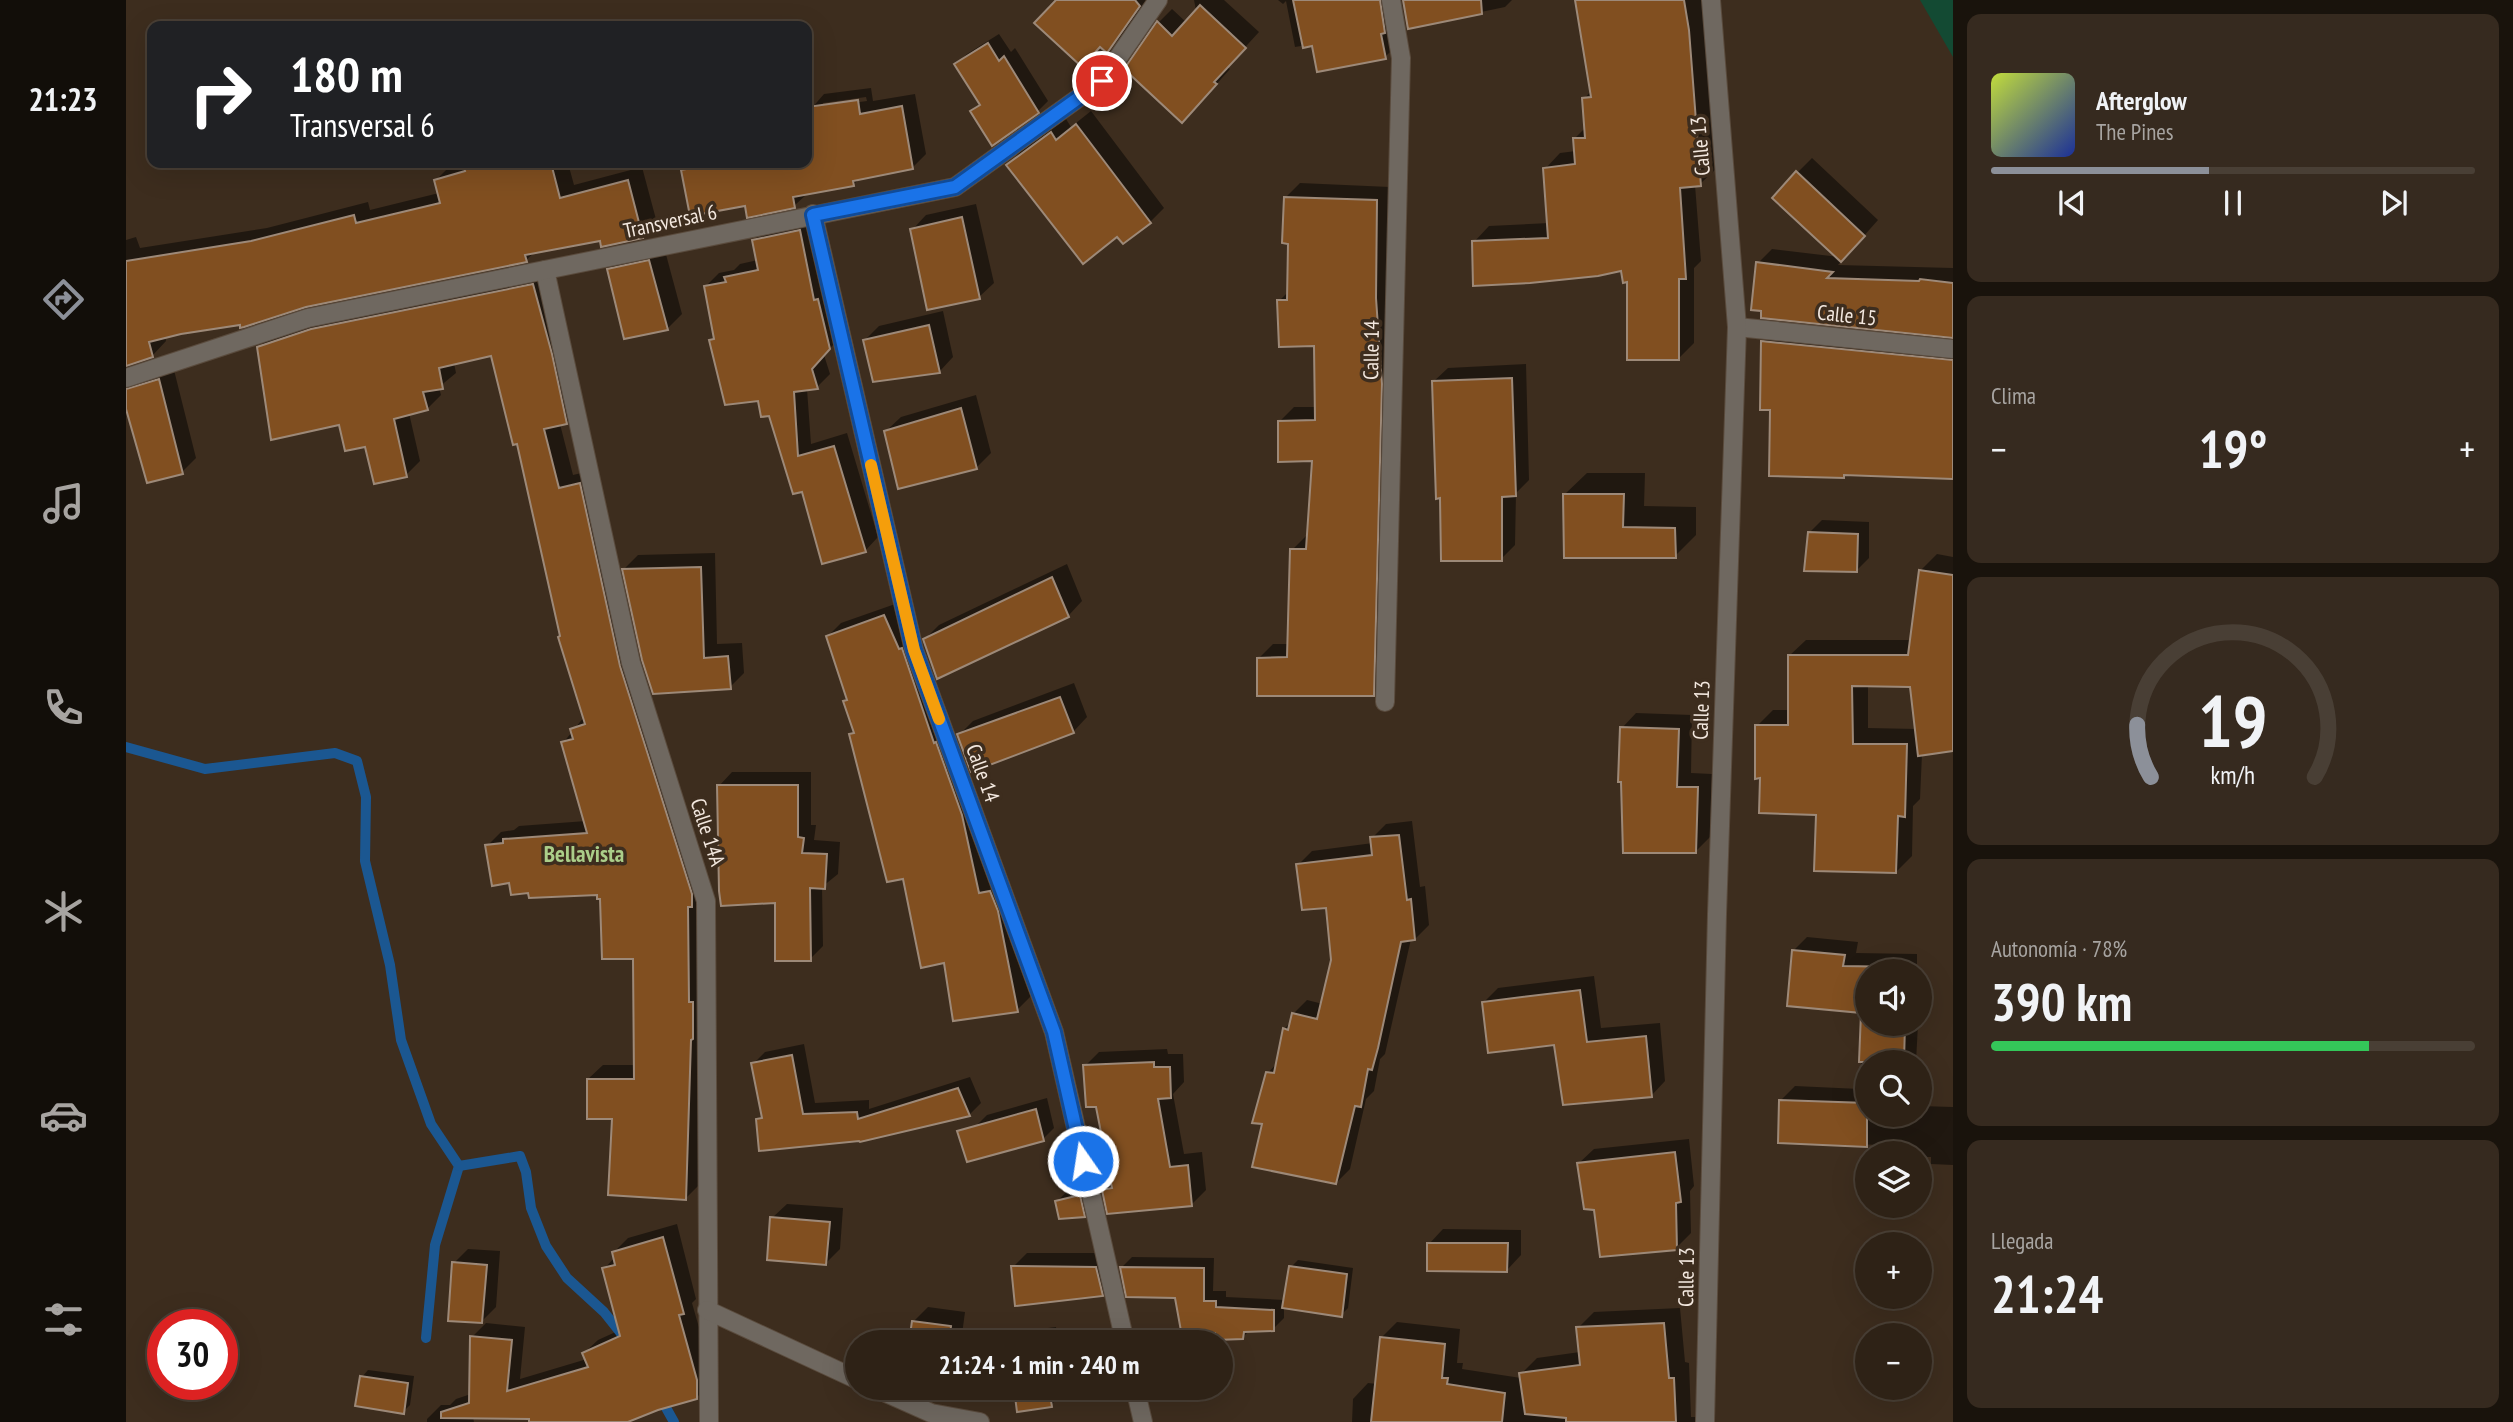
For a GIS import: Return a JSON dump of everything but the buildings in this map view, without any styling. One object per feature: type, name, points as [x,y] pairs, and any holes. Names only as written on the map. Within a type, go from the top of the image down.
[{"type":"street","name":"Transversal 6","points":[[126,377],[308,318],[955,187],[1102,81],[1158,0]]},
{"type":"street","name":"Calle 14","points":[[1385,702],[1401,58],[1391,0]]},
{"type":"street","name":"Calle 13","points":[[1705,1422],[1718,900],[1737,327],[1711,0]]},
{"type":"street","name":"Calle 14","points":[[813,215],[914,650],[1054,1032],[1122,1330]]},
{"type":"street","name":"Calle 14A","points":[[545,270],[631,663],[706,901],[709,1422]]},
{"type":"street","name":"Calle 15","points":[[1737,327],[1953,349]]},
{"type":"street","points":[[707,1310],[845,1374]]},
{"type":"street","points":[[901,1400],[930,1413],[980,1422]]},
{"type":"street","points":[[1138,1400],[1143,1422]]},
{"type":"green space","points":[[1920,0],[1953,0],[1953,57]]},
{"type":"waterway","points":[[126,747],[205,769],[335,753],[357,761],[366,797],[365,861],[390,965],[401,1040],[431,1124],[459,1166],[435,1245],[426,1338]]},
{"type":"waterway","points":[[459,1166],[520,1156],[526,1172],[531,1208],[546,1246],[567,1278],[604,1312],[627,1341]]},
{"type":"waterway","points":[[660,1397],[674,1422]]},
{"type":"slow traffic","points":[[871,465],[914,650],[939,719]]},
{"type":"district","name":"Bellavista","points":[[584,853]]},
{"type":"route","points":[[1083,1161],[1054,1032],[914,650],[813,215],[955,187],[1102,81]]}]
